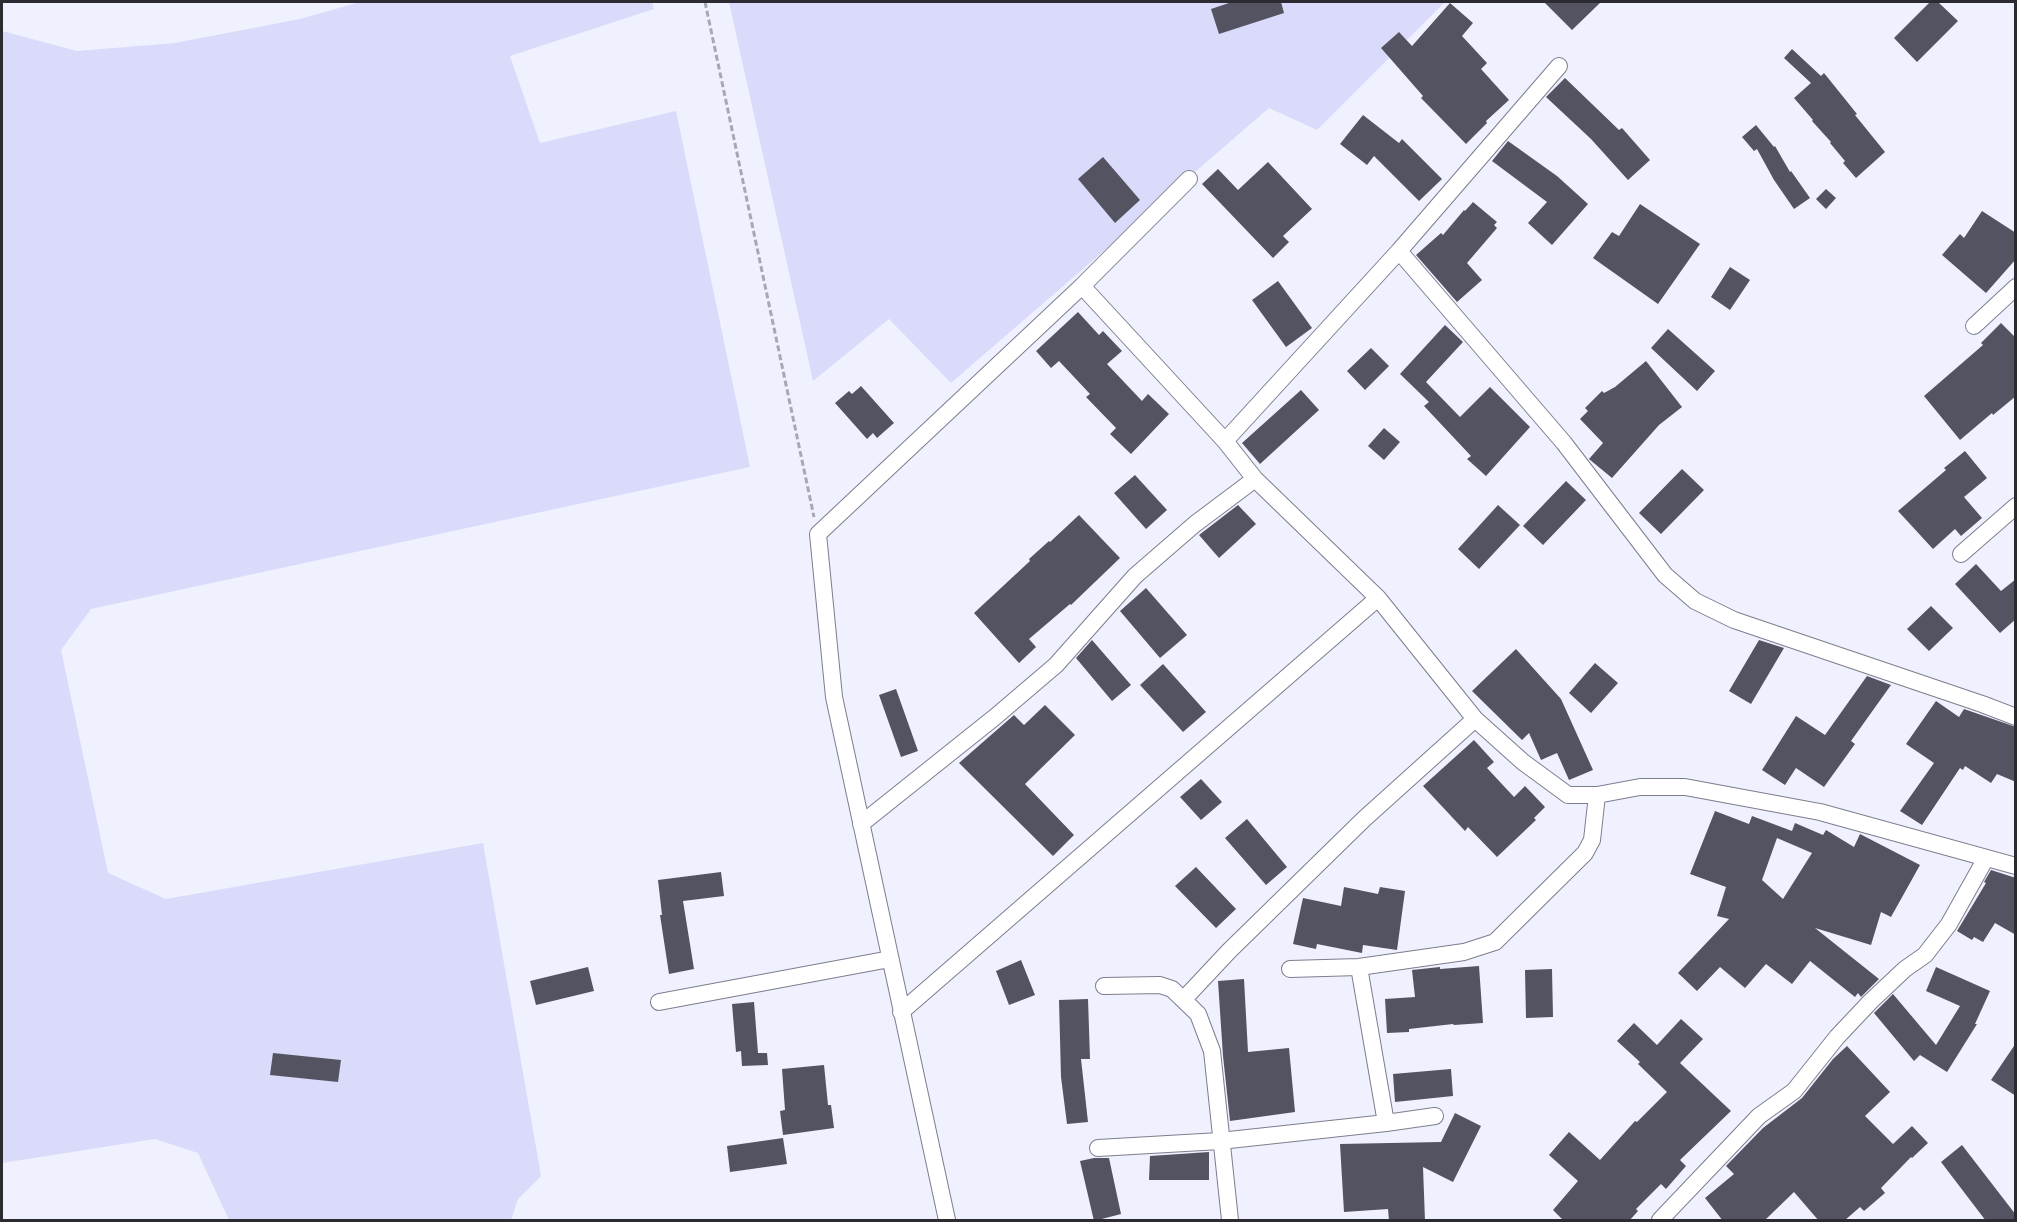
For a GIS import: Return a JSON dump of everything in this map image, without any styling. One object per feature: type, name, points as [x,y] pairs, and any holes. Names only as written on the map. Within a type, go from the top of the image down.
[{"type":"street","points":[[1225,441],[1399,251],[1559,66]]},
{"type":"street","points":[[947,1221],[834,697],[818,534],[1082,286],[1189,179]]},
{"type":"street","points":[[1399,251],[1564,443],[1665,575],[1695,601],[1734,620],[2016,717]]},
{"type":"street","points":[[1082,286],[1225,441],[1255,479],[1378,598],[1475,718],[1523,762],[1568,795],[1597,795],[1640,787],[1685,787],[1820,812],[2016,866]]},
{"type":"street","points":[[1974,326],[2016,287]]},
{"type":"street","points":[[861,824],[1056,665],[1135,576],[1195,524],[1255,479]]},
{"type":"street","points":[[1961,554],[2016,506]]},
{"type":"street","points":[[901,1012],[1378,598]]},
{"type":"street","points":[[1184,999],[1229,951],[1355,827],[1475,718]]},
{"type":"street","points":[[1290,969],[1359,967],[1464,952],[1495,942],[1585,853],[1592,840],[1597,795]]},
{"type":"street","points":[[1660,1221],[1759,1116],[1794,1090],[1837,1037],[1871,1001],[1905,969],[1925,955],[1949,924],[1986,858]]},
{"type":"street","points":[[659,1002],[890,959]]},
{"type":"street","points":[[1359,967],[1386,1123]]},
{"type":"street","points":[[1104,986],[1160,985],[1172,989],[1198,1014],[1212,1051],[1230,1221]]},
{"type":"street","points":[[1098,1148],[1220,1140],[1435,1116]]},
{"type":"path","points":[[705,2],[818,534]]},
{"type":"shaded area","points":[[360,2],[652,2],[654,9],[510,56],[540,143],[676,111],[750,467],[91,609],[61,650],[108,873],[166,899],[483,843],[541,1176],[518,1199],[511,1220],[229,1220],[198,1153],[155,1139],[2,1163],[2,31],[77,51],[175,43],[300,19]]},
{"type":"shaded area","points":[[729,2],[1445,2],[1317,130],[1269,108],[951,383],[889,319],[813,381]]},
{"type":"building","points":[[1232,2],[1281,2],[1284,13],[1219,34],[1211,9]]},
{"type":"building","points":[[1544,2],[1601,2],[1572,30]]},
{"type":"building","points":[[1930,2],[1938,2],[1958,21],[1917,62],[1894,38]]},
{"type":"building","points":[[1450,3],[1473,23],[1462,36],[1487,63],[1481,69],[1509,100],[1466,144],[1421,98],[1423,96],[1381,48],[1399,32],[1412,46]]},
{"type":"building","points":[[1792,49],[1821,76],[1824,73],[1885,152],[1856,178],[1843,163],[1845,161],[1831,142],[1794,98],[1811,83],[1784,58]]},
{"type":"building","points":[[1565,78],[1619,130],[1622,128],[1650,160],[1628,180],[1591,139],[1546,97]]},
{"type":"building","points":[[1363,115],[1399,143],[1402,139],[1442,179],[1419,201],[1374,156],[1367,165],[1340,144]]},
{"type":"building","points":[[1756,125],[1775,146],[1790,172],[1810,198],[1794,209],[1774,180],[1757,149],[1754,151],[1742,137]]},
{"type":"building","points":[[1508,141],[1557,176],[1588,204],[1552,245],[1528,223],[1547,202],[1492,161]]},
{"type":"building","points":[[1103,157],[1140,200],[1115,223],[1078,179]]},
{"type":"building","points":[[1268,162],[1312,209],[1283,236],[1289,242],[1273,258],[1202,184],[1218,169],[1238,190]]},
{"type":"building","points":[[1826,189],[1836,198],[1826,209],[1816,199]]},
{"type":"building","points":[[1473,202],[1497,222],[1494,225],[1497,228],[1467,263],[1482,280],[1457,302],[1416,255],[1441,233],[1443,235]]},
{"type":"building","points":[[1640,204],[1700,244],[1658,304],[1593,258],[1612,232],[1619,236]]},
{"type":"building","points":[[1982,211],[2016,233],[2016,259],[1986,293],[1942,255],[1960,234],[1964,238]]},
{"type":"building","points":[[1730,267],[1750,280],[1730,310],[1711,297]]},
{"type":"building","points":[[1278,281],[1312,328],[1286,347],[1252,300]]},
{"type":"building","points":[[1078,312],[1099,335],[1103,331],[1122,351],[1107,364],[1142,401],[1148,394],[1169,414],[1131,454],[1110,434],[1116,428],[1086,397],[1090,394],[1059,361],[1051,368],[1036,351]]},
{"type":"building","points":[[2001,323],[2016,338],[2016,396],[1960,440],[1924,396],[1983,345],[1981,343]]},
{"type":"building","points":[[1445,325],[1463,342],[1426,382],[1460,417],[1490,387],[1530,427],[1486,476],[1467,459],[1471,456],[1424,406],[1429,402],[1400,374]]},
{"type":"building","points":[[1668,329],[1715,371],[1697,391],[1651,348]]},
{"type":"building","points":[[1371,348],[1389,366],[1365,390],[1347,371]]},
{"type":"building","points":[[1646,361],[1682,407],[1659,425],[1612,478],[1589,459],[1603,443],[1580,419],[1588,411],[1585,408],[1602,391],[1604,393],[1615,387]]},
{"type":"building","points":[[861,386],[894,423],[877,438],[873,433],[867,439],[835,403],[849,391],[852,394]]},
{"type":"building","points":[[1301,390],[1319,410],[1260,464],[1242,443]]},
{"type":"building","points":[[1384,428],[1400,442],[1384,460],[1368,446]]},
{"type":"building","points":[[1965,451],[1987,478],[1964,497],[1982,518],[1961,536],[1955,529],[1933,549],[1898,511]]},
{"type":"building","points":[[1682,469],[1704,490],[1661,534],[1639,513]]},
{"type":"building","points":[[1135,475],[1167,510],[1146,529],[1114,493]]},
{"type":"building","points":[[1566,481],[1586,500],[1543,545],[1523,526]]},
{"type":"building","points":[[1238,505],[1256,524],[1219,558],[1199,535]]},
{"type":"building","points":[[1498,505],[1520,525],[1479,569],[1458,549]]},
{"type":"building","points":[[1079,515],[1120,558],[1071,605],[1029,639],[1036,647],[1019,663],[974,613],[1030,561],[1029,559]]},
{"type":"building","points":[[1976,564],[2001,591],[2016,579],[2016,619],[2000,633],[1955,584]]},
{"type":"building","points":[[1146,588],[1187,635],[1160,658],[1120,611]]},
{"type":"building","points":[[1931,606],[1953,628],[1929,651],[1907,629]]},
{"type":"building","points":[[1092,640],[1131,685],[1112,701],[1076,658]]},
{"type":"building","points":[[1759,640],[1784,648],[1751,704],[1729,691]]},
{"type":"building","points":[[1516,649],[1561,699],[1593,770],[1569,780],[1557,753],[1541,760],[1529,733],[1522,740],[1472,691]]},
{"type":"building","points":[[1595,663],[1618,683],[1591,713],[1569,693]]},
{"type":"building","points":[[1163,664],[1206,712],[1183,732],[1140,685]]},
{"type":"building","points":[[1867,676],[1891,685],[1851,741],[1855,744],[1824,787],[1796,768],[1785,785],[1762,770],[1796,716],[1825,735]]},
{"type":"building","points":[[896,689],[918,751],[901,757],[879,695]]},
{"type":"building","points":[[1936,701],[1959,717],[1964,709],[2016,727],[2016,782],[1997,774],[1991,783],[1965,766],[1963,770],[1960,768],[1922,825],[1900,811],[1934,763],[1906,744]]},
{"type":"building","points":[[1045,705],[1075,735],[1025,784],[1074,835],[1053,856],[959,763],[1014,715],[1024,725]]},
{"type":"building","points":[[1474,740],[1494,762],[1487,768],[1514,797],[1525,786],[1545,807],[1534,818],[1536,820],[1497,857],[1468,827],[1465,831],[1423,786]]},
{"type":"building","points":[[1201,779],[1222,802],[1201,820],[1180,797]]},
{"type":"building","points":[[1715,811],[1749,824],[1752,816],[1792,831],[1795,823],[1823,835],[1826,830],[1854,847],[1860,834],[1920,865],[1891,917],[1881,912],[1871,945],[1815,928],[1879,979],[1861,997],[1858,993],[1855,997],[1810,961],[1792,984],[1766,964],[1745,988],[1720,967],[1697,991],[1678,973],[1729,919],[1717,916],[1726,887],[1690,874]],"holes":[[[1777,838],[1812,853],[1783,899],[1762,880]]]},
{"type":"building","points":[[1247,819],[1287,867],[1266,885],[1225,838]]},
{"type":"building","points":[[1196,867],[1236,909],[1216,928],[1175,886]]},
{"type":"building","points":[[1991,870],[2016,878],[2016,935],[1995,923],[1983,942],[1974,937],[1972,940],[1957,931],[1986,883],[1984,882]]},
{"type":"building","points":[[721,872],[724,896],[683,901],[694,969],[669,974],[660,915],[662,915],[658,880]]},
{"type":"building","points":[[1344,887],[1378,894],[1380,887],[1405,891],[1397,950],[1363,945],[1362,953],[1317,944],[1316,949],[1293,944],[1303,898],[1341,906]]},
{"type":"building","points":[[1021,960],[1035,995],[1009,1005],[996,971]]},
{"type":"building","points":[[1479,966],[1483,1023],[1453,1024],[1409,1029],[1409,1032],[1387,1033],[1385,999],[1415,997],[1412,970]]},
{"type":"building","points":[[588,967],[594,991],[536,1005],[530,981]]},
{"type":"building","points":[[1936,967],[1990,991],[1975,1024],[1977,1024],[1947,1072],[1920,1055],[1914,1061],[1874,1013],[1893,994],[1936,1045],[1960,1006],[1926,991]]},
{"type":"building","points":[[1552,969],[1553,1017],[1526,1018],[1525,970]]},
{"type":"building","points":[[1244,979],[1248,1052],[1289,1048],[1295,1112],[1230,1121],[1218,981]]},
{"type":"building","points":[[1088,999],[1090,1059],[1081,1059],[1088,1122],[1067,1124],[1061,1077],[1059,1000]]},
{"type":"building","points":[[754,1002],[758,1053],[767,1053],[768,1065],[742,1066],[741,1051],[736,1052],[732,1004]]},
{"type":"building","points":[[1681,1019],[1703,1039],[1680,1063],[1731,1111],[1680,1160],[1686,1166],[1666,1189],[1661,1184],[1636,1209],[1638,1211],[1629,1221],[1564,1221],[1553,1210],[1578,1181],[1549,1155],[1569,1132],[1600,1160],[1635,1121],[1637,1122],[1667,1092],[1617,1041],[1634,1023],[1657,1045]]},
{"type":"building","points":[[2016,1043],[2016,1096],[1991,1080]]},
{"type":"building","points":[[1847,1046],[1890,1092],[1865,1116],[1893,1144],[1912,1126],[1928,1143],[1881,1188],[1885,1193],[1864,1211],[1860,1207],[1844,1221],[1819,1221],[1794,1192],[1764,1221],[1723,1221],[1705,1198],[1734,1174],[1726,1166],[1763,1128],[1802,1098],[1833,1059]]},
{"type":"building","points":[[273,1053],[341,1060],[338,1082],[270,1075]]},
{"type":"building","points":[[824,1065],[828,1105],[831,1105],[834,1128],[783,1135],[780,1111],[785,1110],[782,1069]]},
{"type":"building","points":[[1451,1069],[1453,1096],[1395,1102],[1393,1074]]},
{"type":"building","points":[[1455,1113],[1481,1126],[1453,1182],[1423,1167],[1425,1221],[1389,1221],[1388,1209],[1344,1212],[1340,1144],[1441,1142]]},
{"type":"building","points":[[783,1138],[787,1164],[730,1172],[727,1146]]},
{"type":"building","points":[[1962,1145],[2016,1215],[2016,1221],[1986,1221],[1941,1162]]},
{"type":"building","points":[[1209,1152],[1209,1180],[1149,1180],[1150,1156]]},
{"type":"building","points":[[1109,1158],[1121,1214],[1094,1221],[1080,1161]]}]
